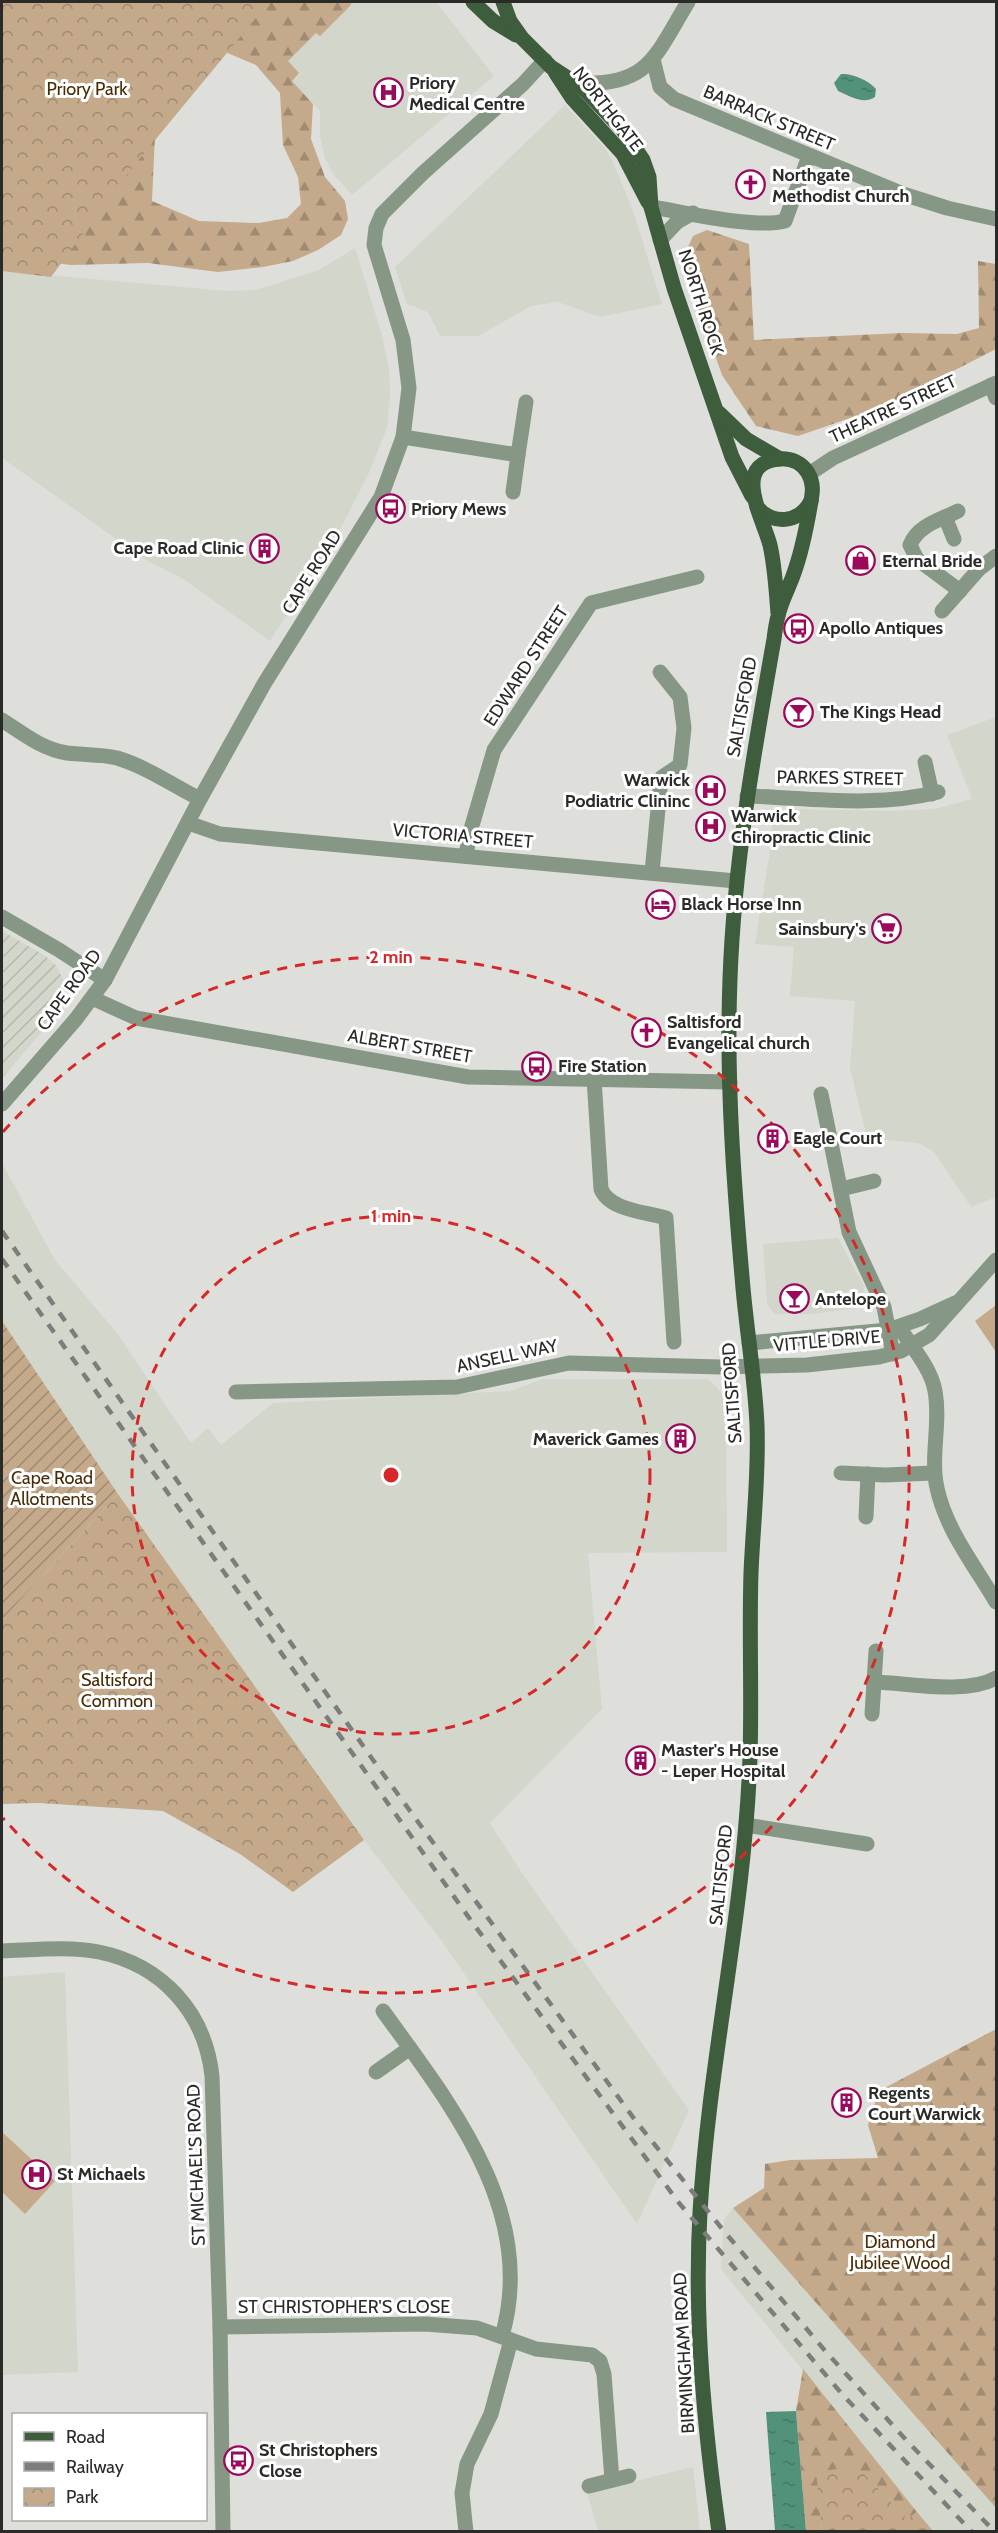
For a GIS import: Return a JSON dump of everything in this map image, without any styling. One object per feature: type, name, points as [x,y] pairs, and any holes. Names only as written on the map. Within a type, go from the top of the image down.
[{"type":"main road","name":"NORTHGATE","points":[[473,2],[493,21],[522,38]]},
{"type":"main road","name":"NORTHGATE","points":[[503,2],[510,21],[522,38],[548,63],[577,83],[635,144],[649,177],[651,207]]},
{"type":"main road","name":"NORTHGATE","points":[[548,63],[572,98],[623,154],[651,207]]},
{"type":"main road","name":"NORTH ROCK","points":[[651,207],[732,457],[755,503],[769,539],[778,613]]},
{"type":"main road","name":"NORTH ROCK","points":[[715,408],[746,439],[780,459]]},
{"type":"main road","points":[[778,613],[806,536],[811,501],[813,487],[808,474],[796,462],[780,459],[768,462],[758,472],[752,487],[755,503],[766,516],[784,520],[801,514],[811,501]]},
{"type":"main road","name":"SALTISFORD","points":[[703,2172],[711,2088],[741,1885],[747,1825],[750,1752],[751,1580],[757,1426],[742,1282],[730,1082],[729,984],[736,880],[747,796],[778,613]]},
{"type":"main road","name":"BIRMINGHAM ROAD","points":[[703,2172],[699,2235],[699,2303],[708,2448],[719,2532]]},
{"type":"street","points":[[577,83],[596,84],[624,80],[644,68],[653,59],[688,2]]},
{"type":"street","name":"BARRACK STREET","points":[[653,59],[660,87],[674,99],[903,194],[947,208],[996,219]]},
{"type":"street","name":"CAPE ROAD","points":[[2,1104],[76,1019],[105,980],[200,799],[264,684],[381,497],[404,437],[408,410],[408,365],[376,256],[376,228],[382,214],[400,195],[548,63]]},
{"type":"street","points":[[651,207],[747,222],[784,221],[810,156]]},
{"type":"street","points":[[660,240],[677,222],[693,213]]},
{"type":"street","name":"THEATRE STREET","points":[[808,474],[833,458],[995,388]]},
{"type":"street","points":[[513,492],[526,402]]},
{"type":"street","points":[[404,437],[518,455]]},
{"type":"street","points":[[954,538],[952,514],[922,528],[913,537],[910,545],[917,559],[960,591]]},
{"type":"street","points":[[942,611],[979,569],[996,556]]},
{"type":"street","name":"EDWARD STREET","points":[[466,856],[469,836],[494,750],[591,603],[697,577]]},
{"type":"street","points":[[652,872],[661,778],[680,765],[684,728],[680,697],[660,672]]},
{"type":"street","points":[[2,720],[48,748],[117,759],[139,766],[200,799]]},
{"type":"street","name":"PARKES STREET","points":[[747,796],[910,800],[935,793],[925,762]]},
{"type":"street","name":"VICTORIA STREET","points":[[188,823],[220,834],[736,880]]},
{"type":"street","points":[[2,917],[105,980]]},
{"type":"street","name":"ALBERT STREET","points":[[92,998],[136,1018],[468,1077],[730,1082]]},
{"type":"street","points":[[594,1078],[603,1196],[609,1202],[666,1218],[674,1342]]},
{"type":"street","points":[[821,1094],[849,1232],[894,1328],[912,1346],[927,1370],[935,1390],[937,1413],[934,1473],[945,1515],[995,1597]]},
{"type":"street","points":[[841,1189],[874,1181]]},
{"type":"street","name":"VITTLE DRIVE","points":[[751,1366],[807,1365],[893,1354],[912,1346],[938,1327],[996,1260]]},
{"type":"street","name":"VITTLE DRIVE","points":[[749,1343],[894,1328],[958,1302]]},
{"type":"street","points":[[893,1354],[894,1328]]},
{"type":"street","name":"ANSELL WAY","points":[[236,1392],[457,1387],[569,1363],[751,1366]]},
{"type":"street","points":[[841,1473],[934,1473]]},
{"type":"street","points":[[866,1517],[868,1474]]},
{"type":"street","points":[[872,1714],[876,1651]]},
{"type":"street","points":[[874,1682],[963,1687],[979,1685],[996,1678]]},
{"type":"street","points":[[747,1825],[867,1844]]},
{"type":"street","name":"ST MICHAEL'S ROAD","points":[[2,1951],[99,1952],[134,1964],[151,1972],[172,1988],[199,2025],[206,2043],[212,2076],[220,2327],[223,2532]]},
{"type":"street","points":[[383,2011],[471,2138],[495,2192],[503,2218],[511,2279],[507,2338],[491,2414],[467,2464],[462,2499],[466,2532]]},
{"type":"street","points":[[376,2072],[410,2048]]},
{"type":"street","name":"ST CHRISTOPHER'S CLOSE","points":[[220,2327],[425,2324],[477,2328],[536,2349],[592,2355],[600,2361],[606,2384],[612,2480]]},
{"type":"street","points":[[589,2486],[629,2476]]},
{"type":"shaded area","name":"Priory Medical Centre","points":[[311,2],[436,2],[494,76],[352,195],[334,175],[325,158],[320,136],[320,111],[292,81],[287,61],[316,33]]},
{"type":"shaded area","points":[[565,105],[604,147],[613,162],[633,211],[662,304],[600,317],[558,302],[531,306],[478,336],[440,336],[428,312],[407,304],[395,267]]},
{"type":"shaded area","points":[[355,248],[381,332],[389,368],[390,397],[387,428],[369,473],[333,543],[270,641],[183,579],[146,560],[2,458],[2,271],[228,291],[256,290],[319,270]]},
{"type":"shaded area","name":"Sainsbury's","points":[[996,717],[996,1197],[971,1207],[934,1152],[918,1143],[867,1138],[850,1068],[855,1001],[790,996],[794,947],[755,944],[769,857],[773,814],[779,810],[790,809],[889,811],[934,809],[972,799],[947,735]]},
{"type":"shaded area","points":[[2,931],[44,955],[55,964],[64,981],[65,994],[63,1005],[55,1017],[2,1078]]},
{"type":"shaded area","points":[[2,1163],[55,1260],[117,1333],[191,1443],[208,1428],[221,1445],[273,1403],[511,1391],[542,1379],[707,1379],[726,1399],[727,1552],[588,1553],[602,1709],[490,1823],[520,1870],[689,2110],[637,2224],[441,1940],[364,1840],[118,1494],[2,1321]]},
{"type":"shaded area","points":[[838,1238],[864,1286],[861,1306],[811,1314],[774,1314],[767,1303],[763,1244]]},
{"type":"shaded area","name":"St Michaels","points":[[65,1972],[78,2372],[2,2375],[2,1977]]},
{"type":"shaded area","points":[[733,2208],[996,2508],[996,2531],[933,2531],[917,2512],[721,2269],[724,2219]]},
{"type":"shaded area","points":[[693,2467],[700,2531],[598,2531],[587,2493]]},
{"type":"green space","points":[[2,2],[155,135],[152,201],[199,221],[259,223],[287,218],[301,204],[298,177],[283,145],[280,93],[256,65],[218,49],[249,2],[351,2],[351,5],[320,36],[316,33],[288,61],[299,73],[292,81],[313,104],[311,139],[325,177],[345,201],[348,219],[341,235],[318,250],[293,261],[218,272],[148,263],[71,265],[2,256]]},
{"type":"green space","name":"Priory Park","points":[[2,2],[269,2],[132,168],[51,277],[2,271]]},
{"type":"green space","points":[[707,230],[749,244],[754,340],[902,333],[957,334],[979,328],[978,261],[996,264],[996,349],[885,406],[798,436],[756,426],[722,375],[692,290],[686,252],[693,236]]},
{"type":"green space","points":[[996,1305],[996,1352],[975,1321]]},
{"type":"green space","name":"Cape Road Allotments","points":[[2,1321],[118,1494],[2,1620]]},
{"type":"green space","name":"Saltisford Common","points":[[118,1494],[364,1840],[293,1892],[240,1854],[163,1811],[39,1803],[2,1804],[2,1620]]},
{"type":"green space","name":"Diamond Jubilee Wood","points":[[996,2029],[996,2508],[733,2208],[764,2188],[765,2164],[790,2160],[878,2158],[868,2125],[879,2091]]},
{"type":"green space","points":[[2,2132],[55,2181],[25,2214],[2,2192]]},
{"type":"green space","points":[[803,2369],[917,2512],[907,2520],[817,2472],[822,2531],[806,2531],[796,2411]]},
{"type":"green space","points":[[856,2466],[907,2519],[917,2512],[933,2531],[822,2531],[816,2472]]},
{"type":"water","points":[[841,74],[855,76],[870,83],[876,89],[875,97],[861,100],[838,91],[834,83]]},
{"type":"water","points":[[796,2411],[806,2531],[775,2531],[766,2412]]},
{"type":"railway","points":[[2,1231],[373,1760],[635,2120],[723,2230],[827,2353],[908,2442],[995,2532]]},
{"type":"railway","points":[[2,1259],[472,1922],[679,2203],[842,2394],[972,2532]]},
{"type":"place","name":"Priory Medical Centre","points":[[388,93]]},
{"type":"place","name":"Northgate Methodist Church","points":[[751,185]]},
{"type":"place","name":"Priory Mews","points":[[390,509]]},
{"type":"place","name":"Cape Road Clinic","points":[[265,548]]},
{"type":"place","name":"Eternal Bride","points":[[861,561]]},
{"type":"place","name":"Apollo Antiques","points":[[798,628]]},
{"type":"place","name":"The Kings Head","points":[[799,712]]},
{"type":"place","name":"Warwick Podiatric Clininc","points":[[711,790]]},
{"type":"place","name":"Warwick Chiropractic Clinic","points":[[710,826]]},
{"type":"place","name":"Black Horse Inn","points":[[660,904]]},
{"type":"place","name":"Sainsbury's","points":[[887,929]]},
{"type":"place","name":"Saltisford Evangelical church","points":[[646,1032]]},
{"type":"place","name":"Fire Station","points":[[537,1066]]},
{"type":"place","name":"Eagle Court","points":[[772,1138]]},
{"type":"place","name":"Antelope","points":[[794,1299]]},
{"type":"place","name":"Maverick Games","points":[[680,1439]]},
{"type":"place","name":"Master's House - Leper Hospital","points":[[640,1760]]},
{"type":"place","name":"Regents Court Warwick","points":[[847,2103]]},
{"type":"place","name":"St Michaels","points":[[36,2174]]},
{"type":"place","name":"St Christophers Close","points":[[238,2460]]}]
